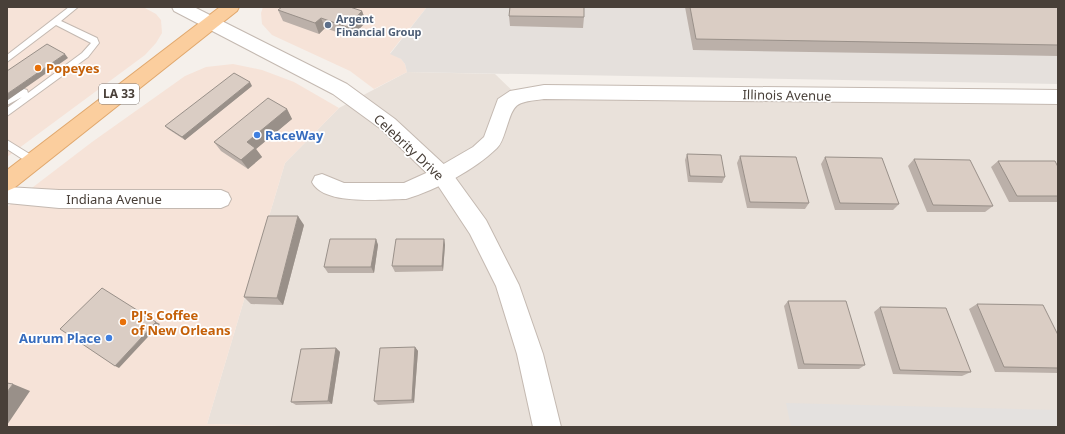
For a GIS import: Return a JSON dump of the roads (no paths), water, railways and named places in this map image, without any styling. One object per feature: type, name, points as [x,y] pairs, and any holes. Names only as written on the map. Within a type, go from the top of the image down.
[{"type":"main road","name":"LA 33","points":[[7,182],[231,7]]},
{"type":"street","name":"Celebrity Drive","points":[[180,7],[212,22],[340,89],[388,124],[442,175],[478,227],[507,285],[530,354],[547,427]]},
{"type":"street","name":"Illinois Avenue","points":[[442,175],[463,164],[492,141],[505,104],[516,96],[544,92],[1058,97]]},
{"type":"street","points":[[322,182],[342,191],[406,191],[442,175]]},
{"type":"street","name":"Indiana Avenue","points":[[7,196],[59,199],[221,199]]},
{"type":"lane","points":[[7,59],[74,7]]},
{"type":"lane","points":[[7,113],[93,47],[95,43],[94,40],[55,22]]},
{"type":"lane","points":[[7,102],[65,64],[73,63]]},
{"type":"lane","points":[[7,144],[33,161]]},
{"type":"place","name":"Argent Financial Group","points":[[328,25]]},
{"type":"place","name":"Popeyes","points":[[38,68]]},
{"type":"place","name":"RaceWay","points":[[257,135]]},
{"type":"place","name":"PJ's Coffee of New Orleans","points":[[123,322]]},
{"type":"place","name":"Aurum Place","points":[[109,338]]}]
